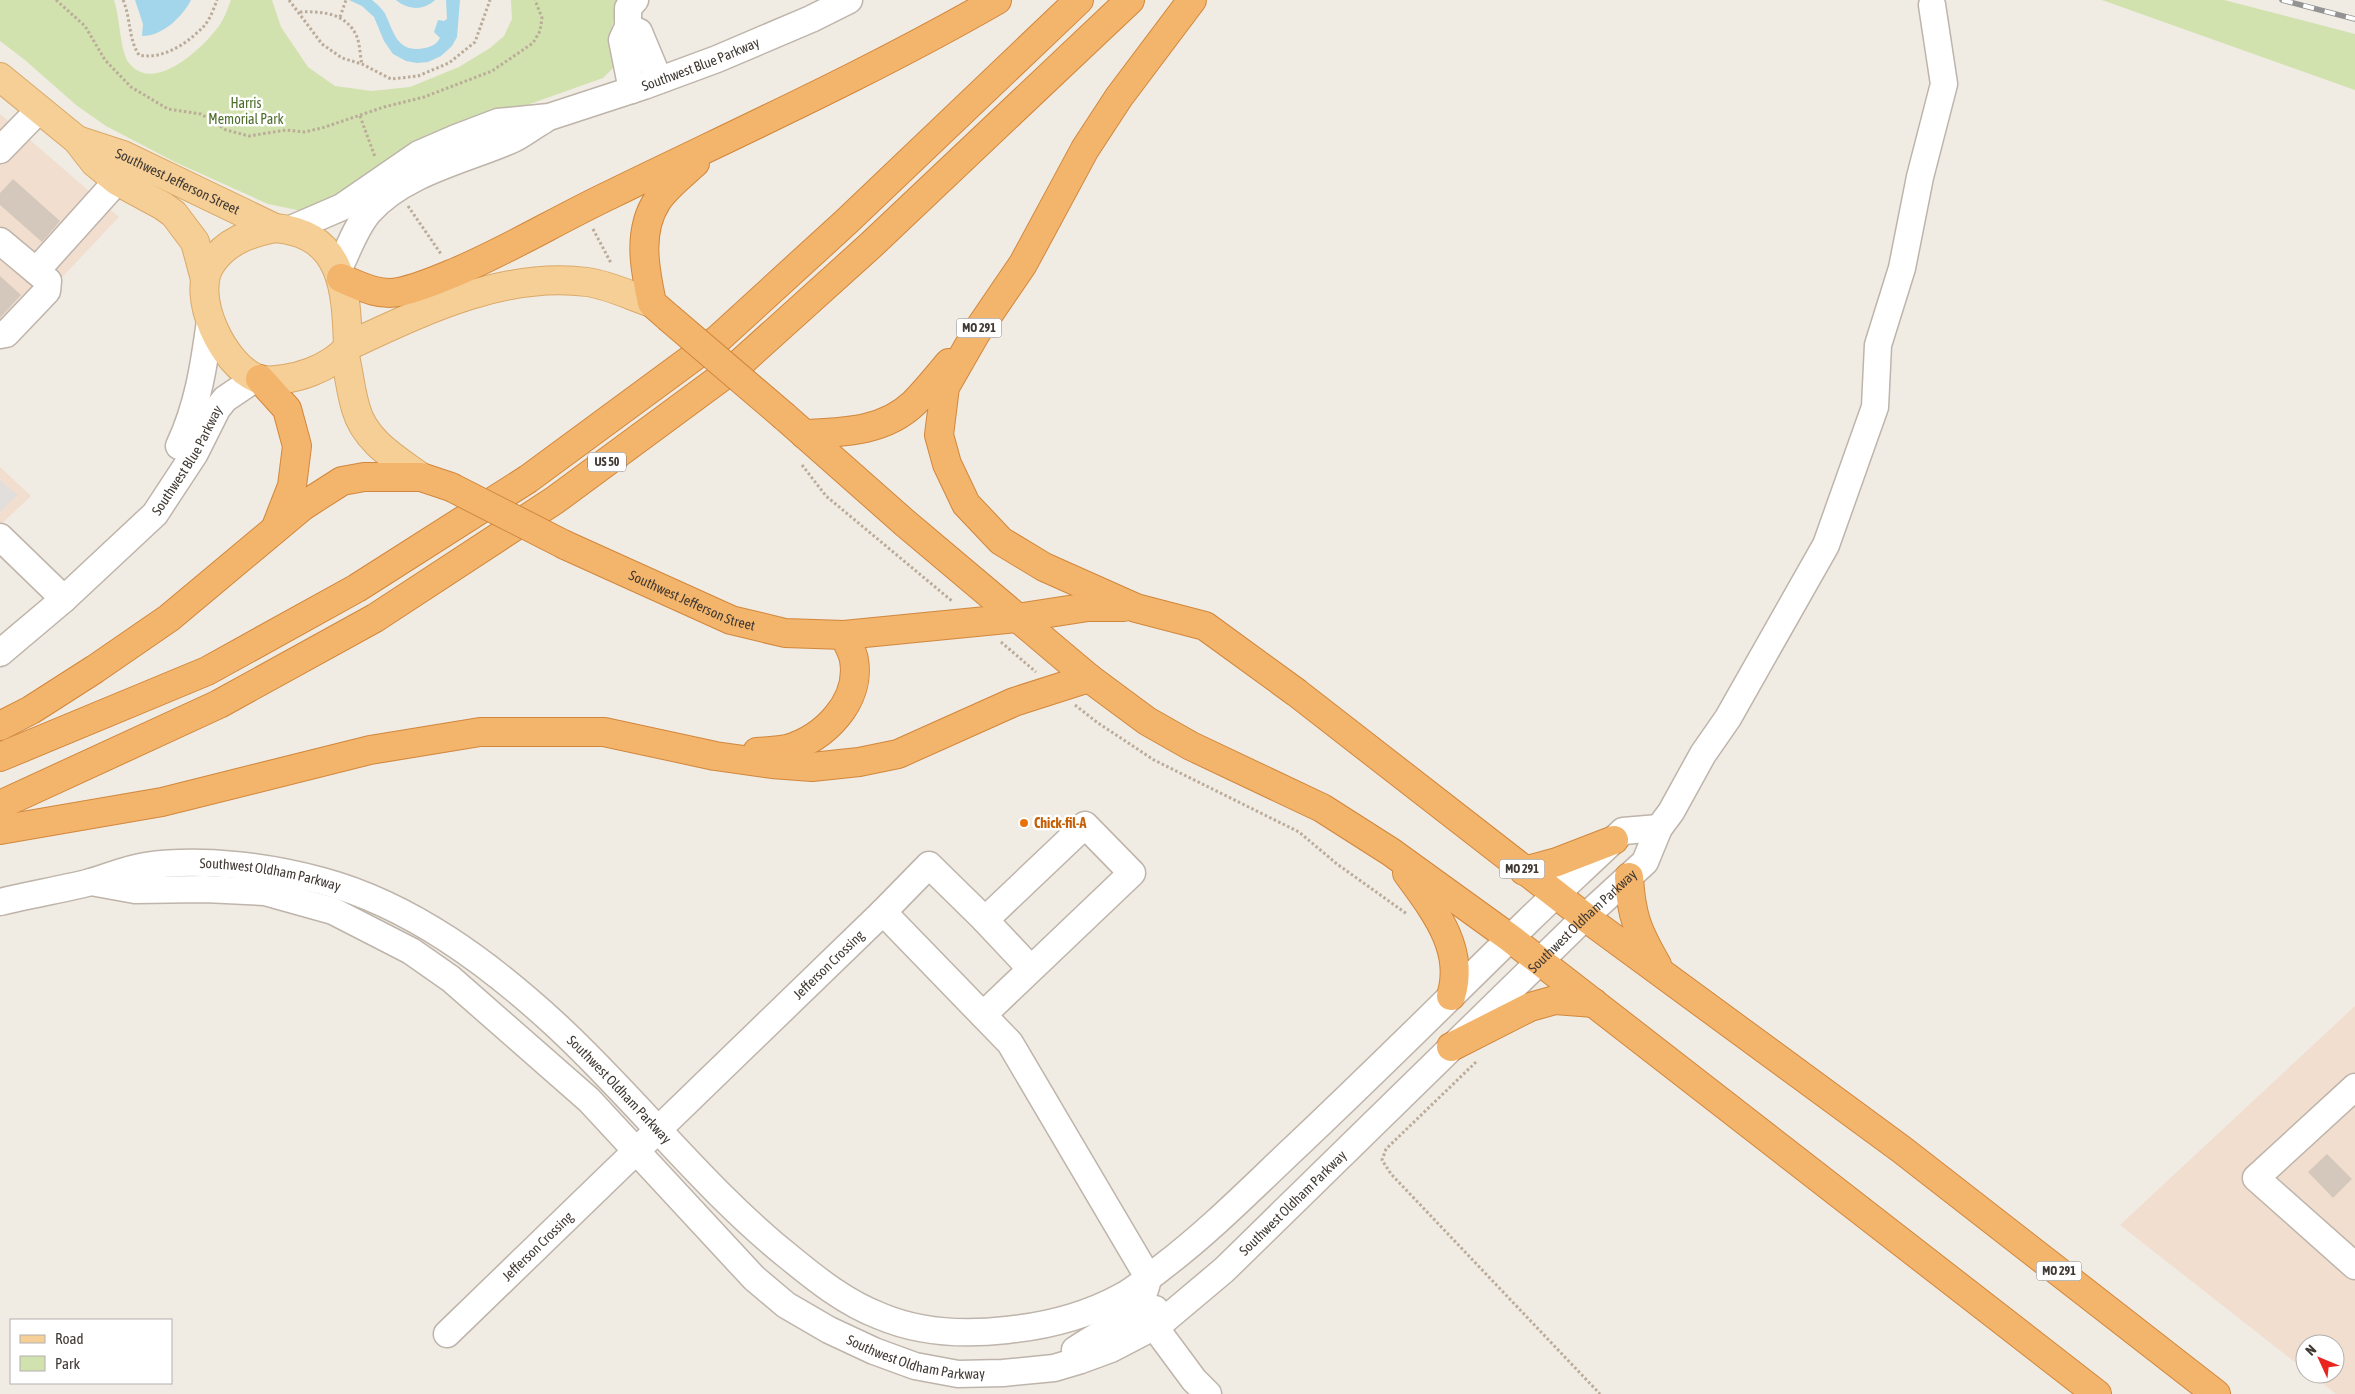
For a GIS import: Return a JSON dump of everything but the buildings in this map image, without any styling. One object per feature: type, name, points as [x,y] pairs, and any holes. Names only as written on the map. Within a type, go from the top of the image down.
[{"type":"highway","points":[[340,274],[377,292],[396,292],[420,287],[478,263],[610,195],[717,144],[940,32],[996,0]]},
{"type":"highway","name":"US 50","points":[[0,757],[207,671],[357,588],[528,478],[718,338],[846,222],[1078,0]]},
{"type":"highway","name":"US 50","points":[[0,805],[219,704],[280,671],[375,618],[555,500],[738,365],[879,238],[1130,0]]},
{"type":"highway","name":"MO 291","points":[[1192,0],[1119,97],[1085,149],[1023,264],[976,333],[945,387],[939,435],[946,464],[966,504],[1001,541],[1044,567],[1136,608],[1205,626],[1297,693],[1585,917],[1901,1149],[2216,1394]]},
{"type":"highway","points":[[717,144],[656,201],[645,232],[644,250],[660,310],[1089,678],[1147,721],[1191,746],[1322,808],[1391,852],[1540,961],[2097,1394]]},
{"type":"highway","name":"MO 291","points":[[795,426],[868,429],[888,421],[912,405],[976,333]]},
{"type":"highway","points":[[258,378],[287,409],[297,446],[292,486],[275,529]]},
{"type":"highway","points":[[0,726],[31,710],[169,618],[302,506],[342,481],[364,476],[421,477]]},
{"type":"highway","name":"Southwest Jefferson Street","points":[[421,477],[451,487],[565,545],[731,620],[784,633],[844,635],[1017,618],[1088,607],[1136,608]]},
{"type":"highway","points":[[715,756],[787,749],[819,733],[836,719],[850,696],[854,676],[854,659],[844,635]]},
{"type":"highway","points":[[0,830],[162,802],[370,750],[480,732],[604,732],[715,756],[772,764],[812,767],[858,762],[898,754],[1014,702],[1089,678]]},
{"type":"highway","points":[[1524,871],[1557,862],[1614,840]]},
{"type":"highway","points":[[1391,852],[1429,904],[1449,941],[1457,972],[1451,996]]},
{"type":"highway","points":[[1629,877],[1630,905],[1639,933],[1662,973]]},
{"type":"highway","points":[[1451,1047],[1530,1007],[1555,1000],[1594,1003]]},
{"type":"main road","name":"Southwest Jefferson Street","points":[[3,85],[77,140],[95,163],[117,181],[163,206],[184,225],[194,242],[205,279]]},
{"type":"main road","name":"Southwest Jefferson Street","points":[[77,140],[122,155],[283,228]]},
{"type":"main road","points":[[346,349],[346,302],[340,274],[327,251],[303,233],[283,228],[250,233],[219,254],[210,266],[205,279],[210,321],[224,349],[234,362],[258,378],[299,377],[317,370],[346,349],[406,319],[452,302],[529,280],[589,282],[660,310]]},
{"type":"main road","name":"Southwest Jefferson Street","points":[[346,349],[356,410],[364,428],[376,443],[421,477]]},
{"type":"street","points":[[632,90],[622,40],[628,27],[628,8],[635,0]]},
{"type":"street","name":"Southwest Blue Parkway","points":[[283,228],[342,207],[418,154],[498,122],[548,117],[632,90],[751,45],[812,19],[850,0]]},
{"type":"street","points":[[1659,828],[1671,812],[1703,754],[1728,718],[1826,544],[1875,407],[1878,345],[1902,268],[1920,177],[1944,84],[1932,5]]},
{"type":"street","points":[[628,27],[639,32],[659,80]]},
{"type":"street","points":[[0,150],[39,110]]},
{"type":"street","name":"Southwest Blue Parkway","points":[[340,274],[357,230],[368,213],[385,197],[421,176],[512,139],[548,117]]},
{"type":"street","points":[[36,271],[117,181]]},
{"type":"street","points":[[0,241],[48,281],[47,291],[6,334],[0,335]]},
{"type":"street","name":"Southwest Blue Parkway","points":[[120,545],[142,505],[171,464],[188,428],[202,379],[210,321]]},
{"type":"street","name":"Southwest Blue Parkway","points":[[0,653],[64,598],[155,514],[195,453],[217,409],[226,399],[258,378]]},
{"type":"street","points":[[0,537],[64,598]]},
{"type":"street","points":[[983,1015],[1132,873],[1085,825],[985,920],[1031,969]]},
{"type":"street","name":"Southwest Oldham Parkway","points":[[0,902],[91,882],[141,866],[172,864],[272,870],[334,885],[388,905],[478,960],[522,994],[560,1028],[715,1191],[770,1242],[819,1282],[853,1303],[881,1317],[913,1327],[951,1332],[1024,1329],[1091,1311],[1125,1295],[1200,1236],[1315,1129],[1555,894],[1623,831],[1659,828],[1645,862],[1585,917],[1224,1270],[1154,1326],[1111,1349],[1049,1368],[1003,1373],[958,1374],[915,1366],[874,1351],[829,1330],[786,1305],[754,1278],[589,1100],[451,978],[411,951],[333,911],[265,892],[205,888],[135,890],[91,882]]},
{"type":"street","name":"Jefferson Crossing","points":[[447,1334],[638,1152],[929,865],[985,920]]},
{"type":"street","points":[[883,912],[1010,1044],[1148,1277],[1146,1292],[1128,1315],[1049,1368]]},
{"type":"street","points":[[411,951],[425,927]]},
{"type":"street","points":[[2355,1088],[2256,1178],[2355,1266]]},
{"type":"street","points":[[1200,1236],[1159,1296],[1154,1313],[1154,1326],[1194,1380],[1208,1394]]},
{"type":"path","points":[[56,0],[80,21],[105,60],[126,82],[168,109],[201,114],[226,130],[249,136],[286,130],[304,132],[322,128],[424,97],[492,71],[518,56],[533,43],[540,31],[542,18],[535,0]]},
{"type":"path","points":[[124,0],[129,13],[132,44],[139,55],[149,57],[172,51],[206,24],[217,0]]},
{"type":"path","points":[[289,0],[300,12],[322,44],[342,58],[362,64],[391,79],[418,76],[449,63],[475,42],[490,0]]},
{"type":"path","points":[[340,17],[346,0]]},
{"type":"path","points":[[300,12],[319,11],[340,17],[357,36],[362,64]]},
{"type":"path","points":[[360,116],[378,163]]},
{"type":"path","points":[[403,199],[443,258]]},
{"type":"path","points":[[591,225],[614,268]]},
{"type":"path","points":[[800,463],[826,496],[954,603]]},
{"type":"path","points":[[1006,646],[1040,675]]},
{"type":"path","points":[[1072,703],[1098,723],[1154,760],[1299,832],[1356,879],[1411,917]]},
{"type":"path","points":[[1478,1060],[1386,1149],[1382,1160],[1391,1174],[1600,1394]]},
{"type":"shaded area","points":[[0,114],[119,217],[0,343]]},
{"type":"shaded area","points":[[0,467],[31,496],[0,525]]},
{"type":"shaded area","points":[[0,480],[17,495],[0,512]]},
{"type":"shaded area","points":[[2355,1006],[2355,1394],[2336,1394],[2324,1384],[2345,1384],[2345,1334],[2295,1334],[2295,1362],[2120,1225]]},
{"type":"green space","name":"Harris Memorial Park","points":[[0,0],[114,0],[126,58],[139,71],[150,74],[163,72],[175,66],[199,48],[220,24],[231,0],[272,0],[281,27],[308,67],[335,86],[372,91],[410,87],[459,67],[490,48],[504,36],[512,19],[511,0],[622,0],[614,17],[612,33],[614,67],[603,78],[414,145],[357,187],[302,211],[268,204],[175,162],[106,126],[76,105],[25,60],[0,41]]},
{"type":"green space","points":[[2102,0],[2224,0],[2355,34],[2355,90]]},
{"type":"water","points":[[135,0],[191,0],[171,24],[157,33],[142,36],[143,24]]},
{"type":"water","points":[[349,0],[372,0],[385,13],[399,42],[409,48],[416,49],[429,47],[437,42],[440,38],[434,32],[438,20],[444,21],[447,19],[446,0],[460,0],[457,37],[452,46],[441,56],[428,62],[406,61],[393,54],[384,41],[374,17],[362,6]]},
{"type":"water","points":[[396,0],[435,0],[426,6],[416,8],[405,6]]},
{"type":"railway","points":[[2282,0],[2355,19]]},
{"type":"place","name":"Chick-fil-A","points":[[1024,823]]}]
